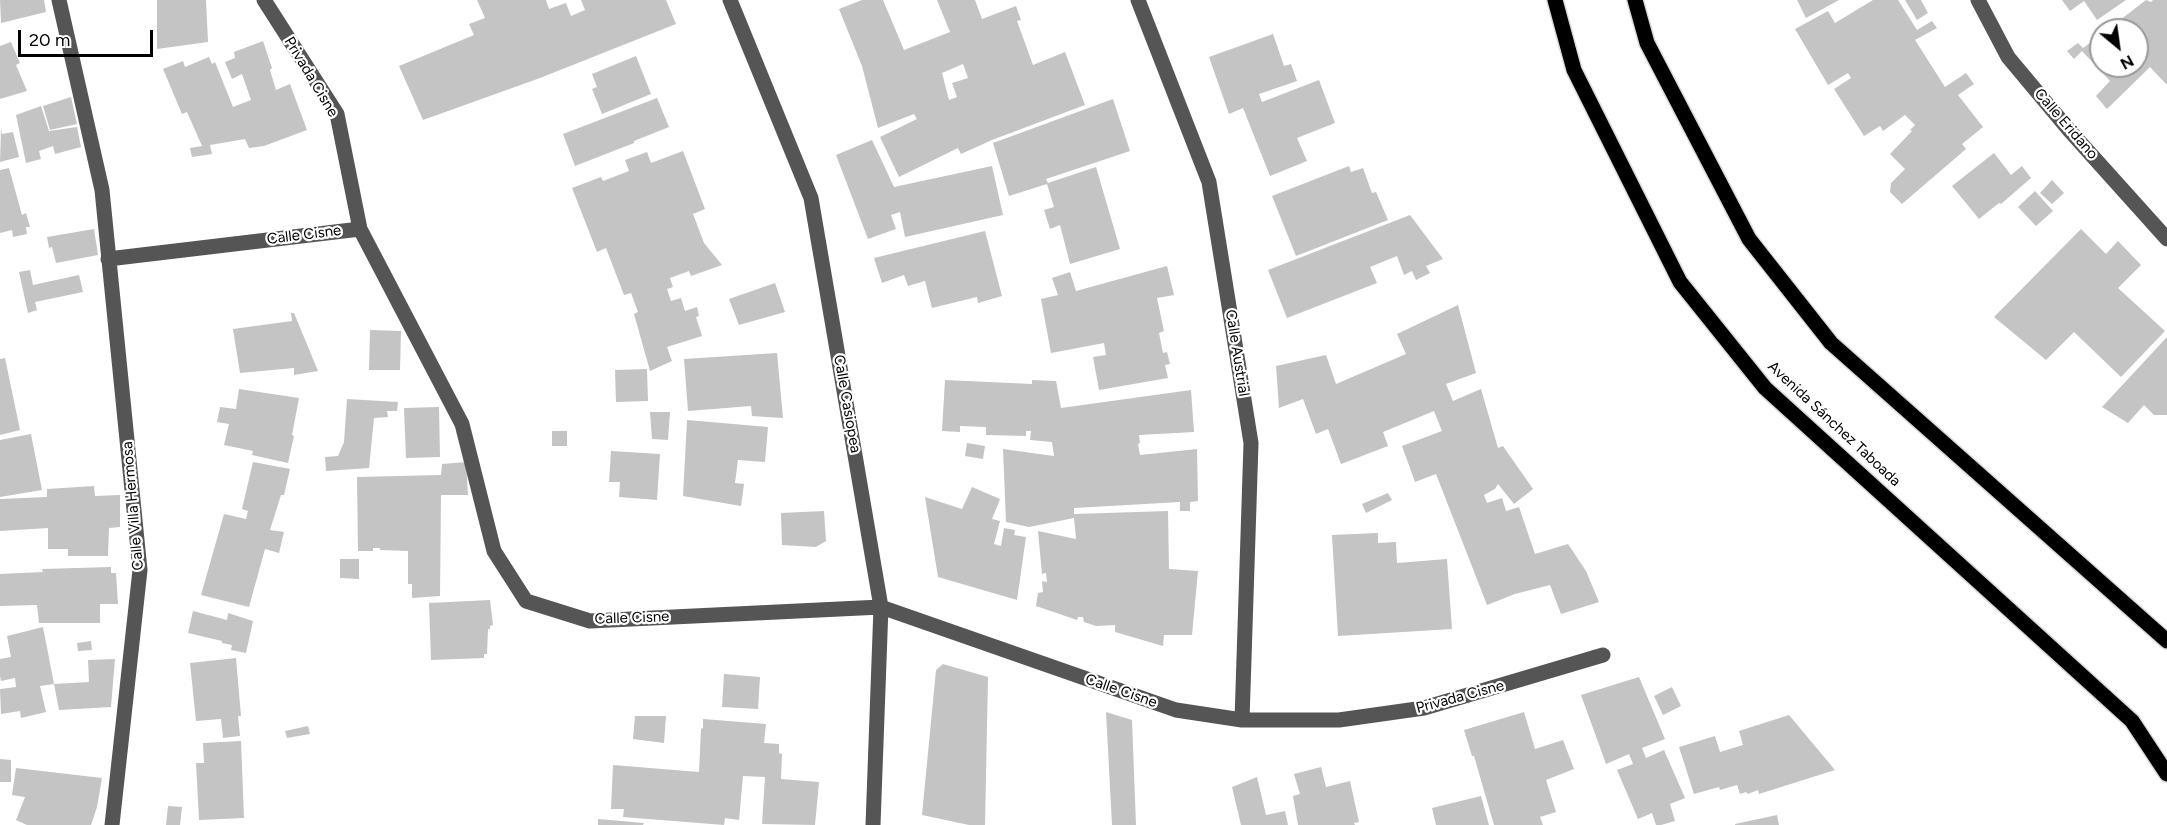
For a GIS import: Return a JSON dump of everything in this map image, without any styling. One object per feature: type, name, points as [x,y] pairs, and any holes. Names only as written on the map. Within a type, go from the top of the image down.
[{"type":"main road","name":"Avenida Sánchez Taboada","points":[[1555,0],[1574,70],[1680,282],[1765,388],[2132,721],[2167,774]]},
{"type":"main road","points":[[1635,0],[1647,43],[1749,239],[1831,343],[2167,641]]},
{"type":"street","name":"Calle Villa Hermosa","points":[[59,0],[102,190],[140,570],[112,825]]},
{"type":"street","name":"Privada Cisne","points":[[264,0],[337,114],[360,229]]},
{"type":"street","name":"Calle Casiopea","points":[[730,0],[811,198],[881,607],[873,825]]},
{"type":"street","name":"Calle Austrial","points":[[1138,0],[1209,182],[1251,442],[1242,720]]},
{"type":"street","name":"Calle Eridano","points":[[1978,0],[2008,57],[2069,130],[2167,239]]},
{"type":"street","name":"Calle Cisne","points":[[108,259],[360,229],[462,424],[494,551],[526,601],[590,621],[881,607],[1176,710],[1242,720]]},
{"type":"street","name":"Privada Cisne","points":[[1242,720],[1339,720],[1424,708],[1603,655]]},
{"type":"building","points":[[0,0],[44,0],[46,12],[1,23]]},
{"type":"building","points":[[157,0],[206,0],[208,42],[157,49]]},
{"type":"building","points":[[477,0],[546,0],[549,9],[566,3],[571,16],[585,10],[581,0],[666,0],[676,24],[540,78],[423,120],[399,66],[474,35],[469,24],[485,18]]},
{"type":"building","points":[[862,0],[883,0],[904,50],[950,32],[937,0],[975,0],[982,19],[1016,6],[1021,20],[1017,21],[1033,65],[1065,52],[1085,105],[961,154],[958,148],[899,177],[880,137],[917,119],[914,114],[878,128],[862,66],[839,9]],"holes":[[[963,64],[968,78],[952,83],[957,97],[949,100],[942,73]]]},
{"type":"building","points":[[1797,0],[1839,0],[1806,18]]},
{"type":"building","points":[[1873,0],[1898,0],[1917,30],[1932,21],[1937,28],[1915,40],[1945,87],[1966,73],[1974,84],[1958,95],[1983,127],[1962,144],[1966,149],[1902,204],[1890,192],[1891,183],[1905,169],[1890,154],[1915,125],[1905,115],[1883,131],[1880,126],[1864,136],[1834,89],[1851,78],[1848,73],[1828,85],[1795,29],[1828,11],[1835,23]]},
{"type":"building","points":[[1905,0],[1921,0],[1928,13],[1917,20]]},
{"type":"building","points":[[2062,0],[2126,0],[2100,18],[2096,18],[2084,1],[2070,11]]},
{"type":"building","points":[[2146,0],[2151,2],[2167,0],[2167,85],[2149,68],[2149,18],[2123,18]]},
{"type":"building","points":[[1273,34],[1284,66],[1291,64],[1297,81],[1259,94],[1262,102],[1319,80],[1335,123],[1297,138],[1307,161],[1270,176],[1243,108],[1229,114],[1209,57]]},
{"type":"building","points":[[263,41],[276,90],[290,84],[307,130],[264,146],[249,148],[245,139],[210,145],[212,154],[192,157],[190,148],[202,146],[187,112],[182,114],[163,69],[183,61],[185,67],[209,57],[212,64],[215,62],[233,107],[251,100],[242,74],[232,79],[225,62],[235,58],[234,52]]},
{"type":"building","points":[[11,42],[20,63],[16,65],[27,91],[0,99],[0,46]]},
{"type":"building","points":[[2078,43],[2083,48],[2089,44],[2089,58],[2082,51],[2074,59],[2067,51]]},
{"type":"building","points":[[636,56],[651,94],[602,114],[592,89],[597,87],[592,74]]},
{"type":"building","points":[[2107,78],[2139,78],[2107,109],[2096,96],[2110,81]]},
{"type":"building","points":[[71,97],[77,124],[50,130],[43,106]]},
{"type":"building","points":[[657,98],[669,127],[575,166],[563,134]]},
{"type":"building","points":[[1113,99],[1130,151],[1046,179],[1048,183],[1096,167],[1120,249],[1070,264],[1060,225],[1050,229],[1044,210],[1054,207],[1047,184],[1009,196],[993,143]]},
{"type":"building","points":[[41,106],[49,131],[77,127],[81,147],[55,154],[53,146],[39,151],[41,159],[26,163],[16,115]]},
{"type":"building","points":[[1,128],[2,134],[13,132],[19,157],[0,162]]},
{"type":"building","points":[[872,140],[894,187],[992,166],[1003,215],[905,237],[900,212],[891,215],[896,229],[868,239],[836,155]]},
{"type":"building","points":[[683,151],[705,209],[693,214],[704,243],[722,265],[691,276],[689,271],[670,278],[673,287],[667,289],[671,301],[681,298],[685,311],[697,307],[699,316],[696,317],[702,336],[667,347],[672,361],[650,371],[634,314],[638,312],[631,293],[624,295],[606,248],[597,252],[572,188],[601,177],[603,181],[629,171],[625,160],[647,152],[651,163]]},
{"type":"building","points":[[1994,153],[2011,175],[2022,166],[2031,178],[2001,204],[1999,203],[1979,219],[1952,186]]},
{"type":"building","points":[[1349,166],[1351,172],[1363,168],[1372,193],[1376,192],[1388,220],[1296,256],[1272,196]]},
{"type":"building","points":[[9,168],[22,215],[26,213],[30,227],[26,227],[27,234],[13,237],[12,230],[0,233],[0,170]]},
{"type":"building","points":[[2052,180],[2064,193],[2052,204],[2040,193]]},
{"type":"building","points":[[2035,191],[2053,211],[2036,226],[2018,207]]},
{"type":"building","points":[[1410,215],[1443,259],[1426,266],[1430,273],[1416,280],[1412,271],[1404,275],[1397,256],[1370,267],[1377,283],[1287,318],[1268,270]]},
{"type":"building","points":[[94,229],[98,255],[56,263],[47,237]]},
{"type":"building","points":[[2081,229],[2106,254],[2118,241],[2141,265],[2118,288],[2165,331],[2121,377],[2074,332],[2046,360],[1994,317]]},
{"type":"building","points":[[985,231],[1002,296],[978,303],[977,297],[932,308],[925,281],[908,286],[904,275],[882,283],[874,258]]},
{"type":"building","points":[[1167,266],[1174,295],[1157,298],[1164,331],[1159,333],[1163,353],[1167,352],[1170,364],[1165,365],[1168,378],[1099,390],[1093,357],[1106,355],[1104,343],[1051,353],[1041,299],[1058,295],[1052,278],[1070,272],[1076,291]]},
{"type":"building","points":[[30,270],[33,285],[79,275],[83,292],[35,302],[37,310],[28,313],[19,272]]},
{"type":"building","points":[[775,283],[785,312],[739,325],[729,299]]},
{"type":"building","points":[[1458,305],[1476,373],[1446,384],[1453,401],[1481,389],[1498,448],[1503,446],[1533,489],[1514,504],[1498,484],[1495,489],[1484,495],[1487,503],[1502,498],[1506,511],[1519,507],[1535,554],[1568,544],[1586,571],[1599,602],[1561,614],[1550,585],[1515,594],[1487,605],[1436,474],[1415,482],[1402,446],[1442,431],[1434,411],[1383,432],[1388,446],[1341,464],[1328,429],[1316,434],[1303,399],[1279,408],[1276,366],[1326,355],[1336,384],[1406,354],[1397,334]]},
{"type":"building","points":[[291,313],[294,313],[318,371],[294,375],[294,368],[240,373],[233,329],[292,321]]},
{"type":"building","points":[[370,330],[401,331],[400,370],[369,370]]},
{"type":"building","points":[[2167,337],[2167,415],[2154,415],[2144,405],[2128,423],[2102,407]]},
{"type":"building","points":[[777,353],[783,418],[752,416],[751,406],[688,411],[684,359]]},
{"type":"building","points":[[5,358],[20,430],[0,435],[0,359]]},
{"type":"building","points":[[647,369],[648,401],[616,402],[615,370]]},
{"type":"building","points":[[945,380],[1032,384],[1032,380],[1056,381],[1061,408],[1191,390],[1194,432],[1139,435],[1140,443],[1138,444],[1140,455],[1197,449],[1198,501],[1190,502],[1190,511],[1180,511],[1180,502],[1074,508],[1074,514],[1168,511],[1169,569],[1198,571],[1192,635],[1164,635],[1163,646],[1115,632],[1115,625],[1096,626],[1084,622],[1083,617],[1078,617],[1077,620],[1036,606],[1038,593],[1043,592],[1042,581],[1047,582],[1046,573],[1042,574],[1038,531],[1076,539],[1074,518],[1029,527],[1006,522],[1003,449],[1054,456],[1052,442],[1030,440],[1031,431],[1026,431],[1026,436],[986,435],[986,427],[960,426],[960,432],[942,431]]},
{"type":"building","points":[[239,389],[299,398],[288,463],[252,455],[253,451],[224,445],[229,424],[217,422],[220,407],[236,409]]},
{"type":"building","points":[[347,399],[398,402],[397,411],[387,411],[388,417],[374,418],[369,468],[326,471],[325,457],[338,456],[344,442]]},
{"type":"building","points":[[439,407],[440,457],[406,458],[404,408]]},
{"type":"building","points":[[650,412],[670,412],[668,440],[652,439]]},
{"type":"building","points":[[687,420],[768,427],[765,462],[738,460],[735,483],[744,484],[741,506],[683,496]]},
{"type":"building","points":[[552,431],[567,431],[567,446],[552,446]]},
{"type":"building","points":[[31,434],[42,490],[0,497],[0,440]]},
{"type":"building","points":[[967,443],[985,446],[983,459],[965,456]]},
{"type":"building","points":[[611,451],[660,454],[657,500],[619,497],[620,482],[609,482]]},
{"type":"building","points":[[253,462],[290,469],[284,495],[281,495],[270,530],[284,532],[279,553],[265,549],[249,607],[201,595],[224,514],[246,519],[248,511],[242,509]]},
{"type":"building","points":[[466,462],[468,495],[441,495],[440,596],[412,598],[412,584],[408,584],[408,551],[373,548],[373,551],[358,551],[357,477],[441,475],[442,464]]},
{"type":"building","points":[[94,486],[95,496],[120,495],[120,527],[109,528],[108,556],[68,556],[68,549],[48,549],[48,528],[0,531],[0,499],[47,497],[47,489]]},
{"type":"building","points":[[972,487],[1000,499],[992,519],[1000,521],[994,544],[1001,546],[1004,528],[1015,530],[1014,535],[1026,537],[1017,600],[938,577],[925,497],[962,509]]},
{"type":"building","points":[[1388,493],[1392,500],[1366,513],[1362,504]]},
{"type":"building","points":[[824,511],[826,541],[816,547],[782,545],[781,513]]},
{"type":"building","points":[[1378,533],[1378,543],[1396,542],[1397,563],[1447,559],[1452,629],[1338,636],[1332,535]]},
{"type":"building","points":[[340,559],[359,559],[359,579],[340,578]]},
{"type":"building","points":[[111,567],[111,573],[116,573],[118,604],[100,604],[100,623],[39,623],[37,605],[0,606],[0,574],[43,572],[42,569]]},
{"type":"building","points":[[490,600],[493,625],[488,629],[487,654],[484,654],[484,658],[431,660],[429,603]]},
{"type":"building","points":[[193,611],[227,620],[228,613],[253,621],[246,653],[231,650],[232,645],[222,643],[222,641],[188,633]]},
{"type":"building","points":[[43,627],[54,684],[40,686],[46,712],[21,718],[20,711],[1,714],[0,689],[16,687],[15,678],[1,681],[0,676],[0,659],[11,657],[7,636]]},
{"type":"building","points":[[91,641],[92,650],[78,651],[77,643]]},
{"type":"building","points":[[236,658],[241,716],[238,716],[240,736],[223,738],[221,719],[196,721],[190,663]]},
{"type":"building","points":[[115,659],[111,707],[59,710],[54,684],[89,682],[88,660]]},
{"type":"building","points":[[943,664],[988,677],[985,825],[969,825],[922,815],[936,670]]},
{"type":"building","points":[[724,674],[760,677],[758,709],[722,707]]},
{"type":"building","points":[[1639,677],[1665,739],[1642,748],[1646,758],[1664,750],[1685,798],[1670,804],[1675,821],[1661,825],[1656,825],[1652,813],[1638,819],[1617,770],[1633,764],[1629,754],[1606,764],[1581,695]]},
{"type":"building","points":[[1672,687],[1681,706],[1663,715],[1654,696]]},
{"type":"building","points":[[1106,712],[1132,720],[1136,825],[1112,825]]},
{"type":"building","points":[[1524,712],[1535,749],[1563,740],[1574,769],[1546,780],[1556,812],[1540,817],[1543,825],[1494,825],[1464,730]]},
{"type":"building","points":[[1789,715],[1835,770],[1759,794],[1758,790],[1740,794],[1737,785],[1694,794],[1679,747],[1715,736],[1720,752],[1743,745],[1739,731]]},
{"type":"building","points":[[635,716],[666,716],[664,743],[633,739]]},
{"type":"building","points":[[703,719],[766,724],[764,743],[779,744],[779,753],[782,754],[781,779],[819,782],[815,825],[762,824],[765,777],[743,776],[739,820],[725,818],[724,825],[623,817],[624,809],[611,809],[613,765],[699,772]]},
{"type":"building","points":[[308,726],[310,734],[287,738],[285,731]]},
{"type":"building","points":[[241,741],[244,818],[199,820],[196,763],[204,763],[203,743]]},
{"type":"building","points":[[0,759],[11,760],[11,782],[0,782]]},
{"type":"building","points":[[1321,767],[1326,787],[1350,781],[1359,822],[1354,823],[1355,825],[1298,825],[1293,796],[1300,794],[1294,774]]},
{"type":"building","points":[[16,768],[102,778],[91,825],[27,825],[16,820],[25,797],[12,795]]},
{"type":"building","points":[[1257,777],[1266,815],[1285,811],[1288,825],[1241,825],[1232,787]]},
{"type":"building","points":[[1481,796],[1489,825],[1436,825],[1432,808]]},
{"type":"building","points":[[168,806],[182,807],[180,825],[166,825]]},
{"type":"building","points":[[1777,815],[1779,825],[1735,825],[1735,824]]},
{"type":"building","points":[[598,819],[644,823],[643,825],[598,825]]}]
